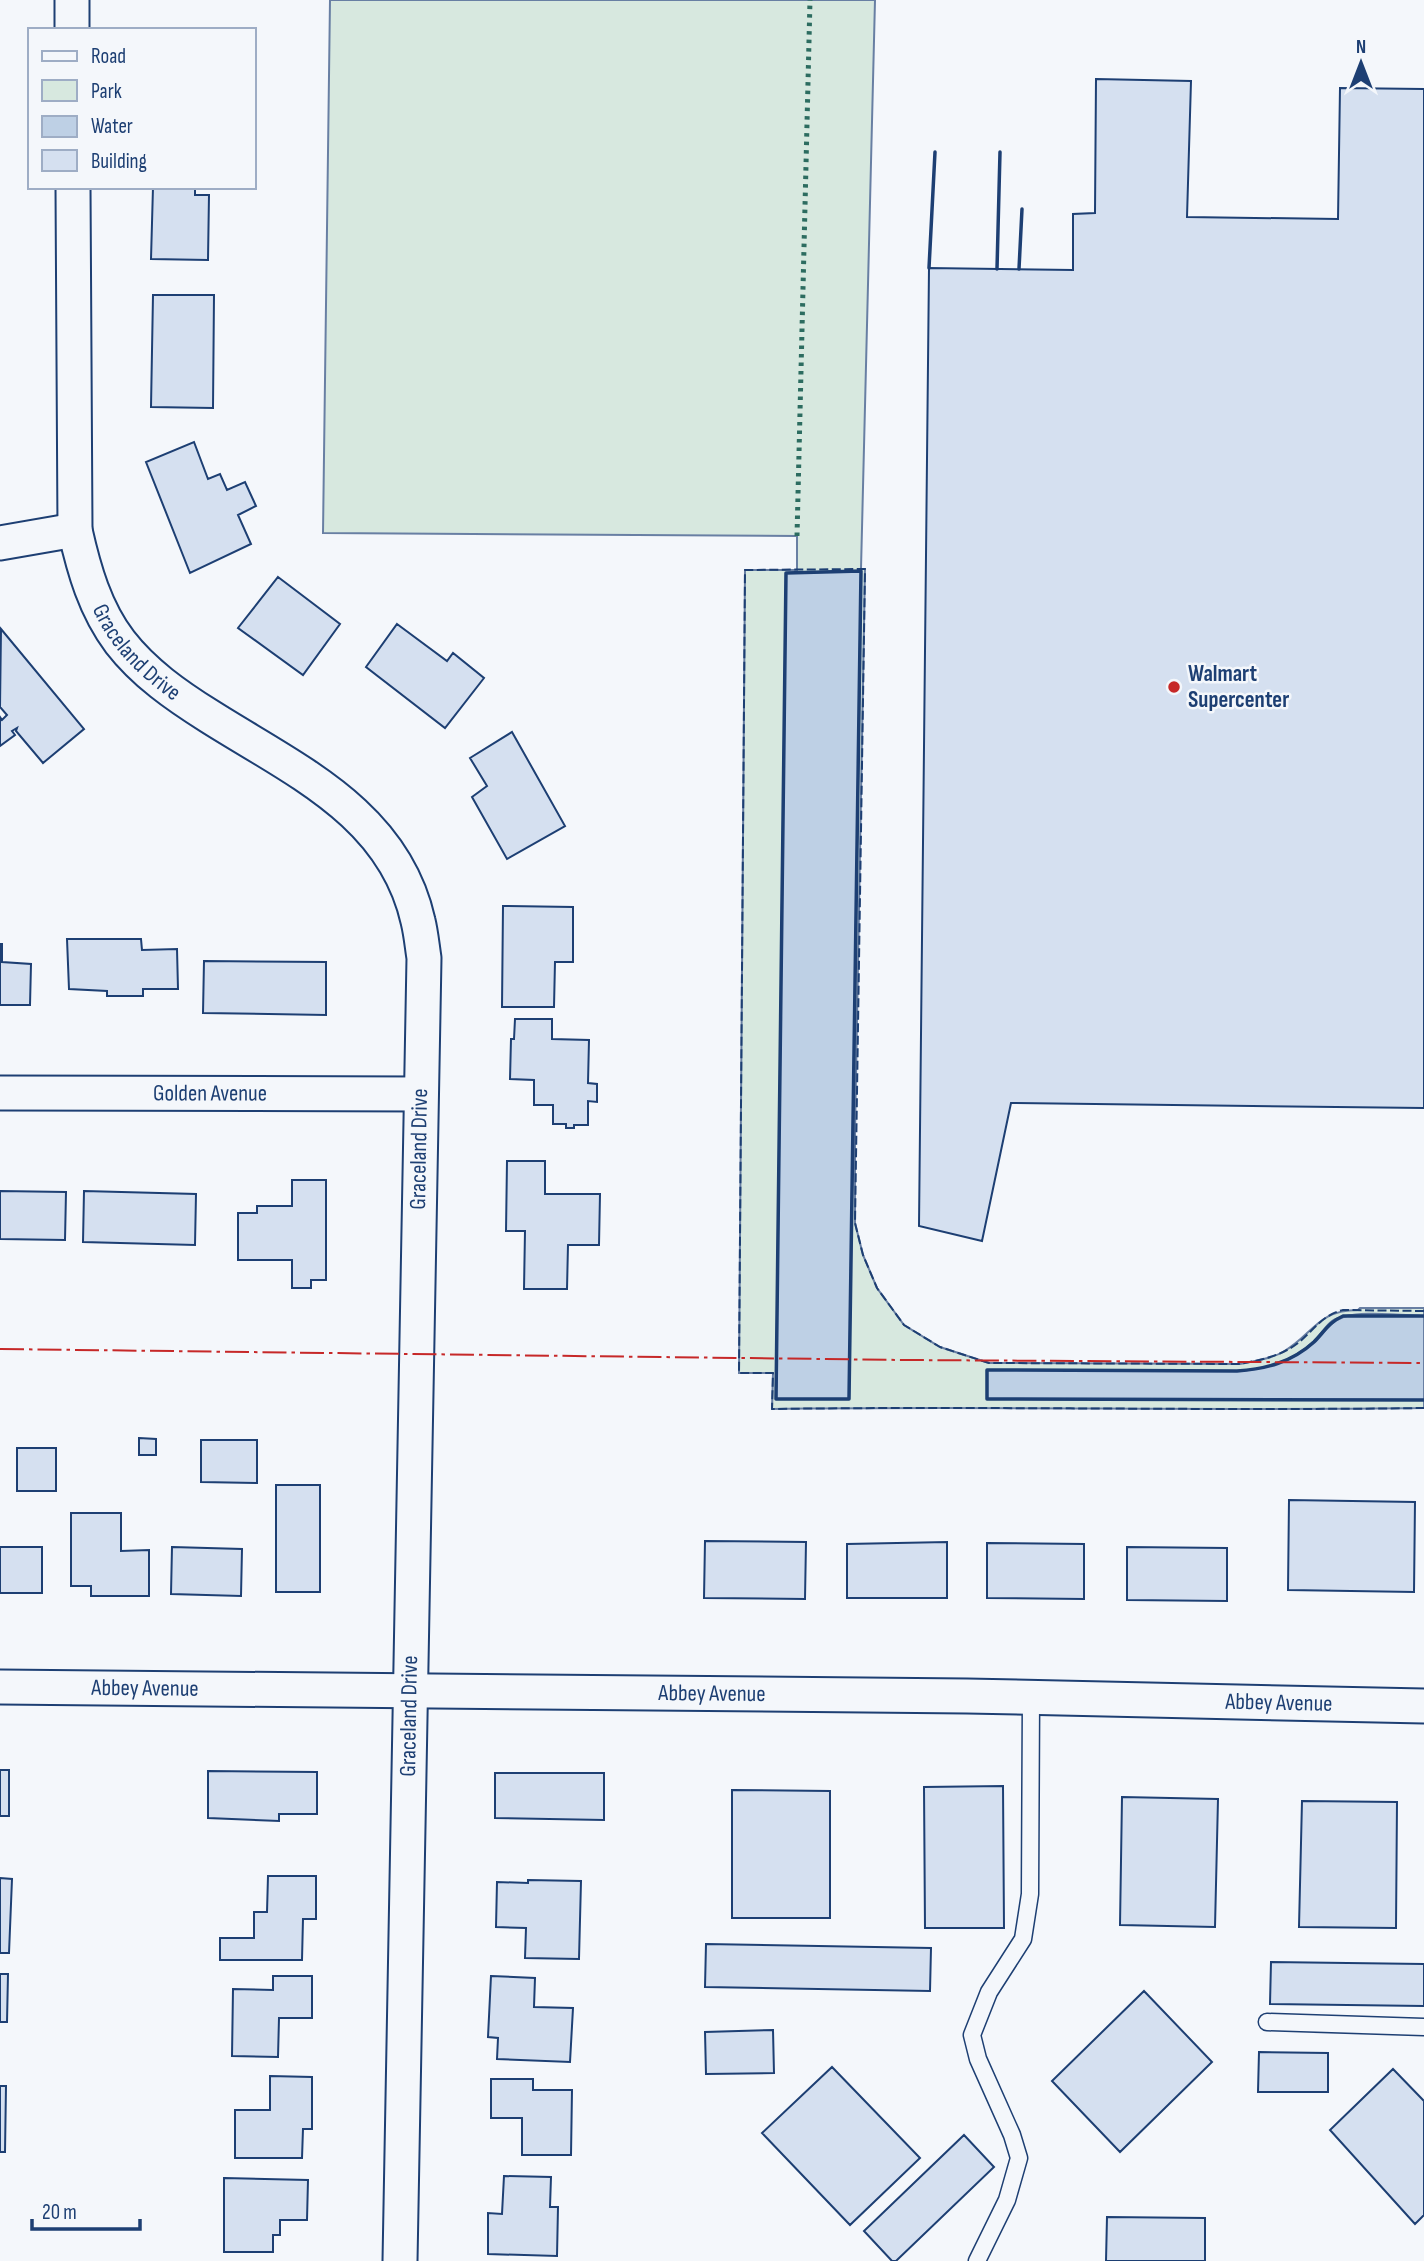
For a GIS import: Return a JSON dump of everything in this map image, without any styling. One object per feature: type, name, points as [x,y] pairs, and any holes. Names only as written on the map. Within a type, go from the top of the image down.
[{"type":"street","points":[[72,0],[72,28]]},
{"type":"street","name":"Graceland Drive","points":[[73,189],[75,530],[83,570],[99,607],[120,642],[148,672],[183,700],[338,798],[366,823],[389,852],[407,885],[418,920],[424,957],[400,2261]]},
{"type":"street","points":[[0,542],[75,530]]},
{"type":"street","name":"Golden Avenue","points":[[0,1093],[420,1094]]},
{"type":"street","name":"Abbey Avenue","points":[[0,1687],[1031,1697],[1424,1706]]},
{"type":"lane","points":[[977,2261],[1007,2200],[1019,2158],[1012,2135],[978,2059],[972,2035],[989,1992],[1023,1939],[1030,1894],[1031,1697]]},
{"type":"lane","points":[[1267,2022],[1424,2027]]},
{"type":"green space","points":[[330,0],[875,0],[861,569],[865,569],[855,1133],[855,1223],[863,1255],[877,1288],[904,1325],[940,1347],[989,1363],[1240,1364],[1283,1352],[1333,1314],[1360,1308],[1424,1308],[1424,1316],[1376,1314],[1340,1317],[1332,1321],[1308,1347],[1294,1356],[1256,1370],[987,1399],[1424,1400],[1424,1408],[772,1409],[773,1373],[739,1373],[745,570],[797,570],[797,536],[323,533]],"holes":[[[861,571],[848,1399],[787,573]]]},
{"type":"water","points":[[861,571],[849,1399],[776,1399],[786,573]]},
{"type":"water","points":[[1353,1315],[1424,1316],[1424,1400],[987,1399],[987,1370],[1237,1371],[1268,1366],[1297,1355],[1336,1321]]},
{"type":"building","name":"Walmart Supercenter","points":[[1096,79],[1191,81],[1187,217],[1338,219],[1340,88],[1424,89],[1424,1108],[1011,1103],[982,1241],[919,1226],[929,268],[1073,270],[1073,214],[1095,213]]},
{"type":"building","points":[[153,189],[195,189],[195,195],[209,195],[208,260],[151,259]]},
{"type":"building","points":[[153,295],[214,295],[213,408],[151,407]]},
{"type":"building","points":[[194,442],[208,479],[220,474],[227,490],[245,482],[256,506],[238,515],[251,544],[190,573],[146,462]]},
{"type":"building","points":[[278,577],[340,624],[303,675],[238,628]]},
{"type":"building","points":[[397,624],[447,661],[453,653],[484,678],[445,728],[366,667]]},
{"type":"building","points":[[1,629],[84,729],[43,763],[16,731],[17,728],[12,731],[15,735],[0,746],[0,717],[2,720],[7,715],[0,707]]},
{"type":"building","points":[[512,732],[565,826],[507,859],[472,797],[487,786],[470,758]]},
{"type":"building","points":[[503,906],[573,907],[573,962],[555,962],[554,1007],[502,1007]]},
{"type":"building","points":[[67,939],[141,939],[142,950],[177,949],[178,989],[143,989],[143,996],[107,996],[107,991],[69,989]]},
{"type":"building","points":[[0,944],[2,962],[31,964],[30,1005],[0,1005]]},
{"type":"building","points":[[204,961],[326,962],[326,1015],[203,1013]]},
{"type":"building","points":[[515,1019],[552,1019],[552,1039],[589,1040],[588,1083],[597,1084],[597,1102],[588,1101],[588,1125],[566,1128],[566,1124],[553,1124],[553,1105],[534,1105],[534,1080],[510,1079],[511,1039],[514,1039]]},
{"type":"building","points":[[507,1161],[545,1161],[545,1194],[600,1194],[599,1245],[568,1245],[567,1289],[524,1289],[525,1231],[506,1231]]},
{"type":"building","points":[[292,1180],[326,1180],[326,1280],[311,1280],[311,1288],[292,1288],[292,1260],[238,1260],[238,1213],[257,1213],[257,1206],[292,1206]]},
{"type":"building","points":[[0,1191],[66,1192],[65,1240],[0,1239]]},
{"type":"building","points":[[84,1191],[196,1194],[195,1245],[83,1242]]},
{"type":"building","points":[[139,1438],[156,1439],[156,1455],[139,1455]]},
{"type":"building","points":[[201,1440],[257,1440],[257,1483],[201,1482]]},
{"type":"building","points":[[17,1448],[56,1448],[56,1491],[17,1491]]},
{"type":"building","points":[[276,1485],[320,1485],[320,1592],[276,1592]]},
{"type":"building","points":[[1289,1500],[1415,1502],[1414,1592],[1288,1590]]},
{"type":"building","points":[[71,1513],[121,1513],[121,1551],[149,1550],[149,1596],[91,1596],[91,1586],[71,1586]]},
{"type":"building","points":[[705,1541],[806,1542],[805,1599],[704,1598]]},
{"type":"building","points":[[947,1542],[947,1598],[847,1598],[847,1544]]},
{"type":"building","points":[[987,1543],[1084,1544],[1084,1599],[987,1598]]},
{"type":"building","points":[[0,1547],[42,1547],[42,1593],[0,1593]]},
{"type":"building","points":[[172,1547],[242,1549],[241,1596],[171,1594]]},
{"type":"building","points":[[1127,1547],[1227,1548],[1227,1601],[1127,1600]]},
{"type":"building","points":[[0,1770],[9,1770],[9,1816],[0,1816]]},
{"type":"building","points":[[208,1771],[317,1772],[317,1814],[279,1814],[279,1821],[208,1818]]},
{"type":"building","points":[[495,1773],[604,1773],[604,1820],[495,1818]]},
{"type":"building","points":[[1003,1786],[1004,1928],[925,1928],[924,1787]]},
{"type":"building","points":[[732,1790],[830,1791],[830,1918],[732,1918]]},
{"type":"building","points":[[1122,1797],[1218,1799],[1215,1927],[1120,1925]]},
{"type":"building","points":[[1302,1801],[1397,1802],[1396,1928],[1299,1927]]},
{"type":"building","points":[[268,1876],[316,1876],[316,1919],[303,1919],[302,1960],[220,1960],[220,1938],[254,1938],[254,1912],[267,1912]]},
{"type":"building","points":[[0,1878],[12,1879],[9,1953],[0,1953]]},
{"type":"building","points":[[528,1880],[581,1881],[579,1959],[525,1958],[526,1928],[496,1927],[497,1882],[528,1883]]},
{"type":"building","points":[[706,1944],[931,1948],[930,1991],[705,1987]]},
{"type":"building","points":[[1271,1962],[1424,1964],[1424,2006],[1270,2004]]},
{"type":"building","points":[[0,1974],[8,1974],[7,2022],[0,2022]]},
{"type":"building","points":[[273,1976],[312,1976],[312,2018],[279,2018],[278,2057],[232,2056],[233,1989],[273,1990]]},
{"type":"building","points":[[491,1976],[535,1978],[534,2007],[573,2008],[570,2062],[497,2059],[498,2038],[488,2037]]},
{"type":"building","points":[[1144,1991],[1212,2062],[1120,2152],[1052,2081]]},
{"type":"building","points":[[773,2030],[774,2073],[706,2074],[705,2032]]},
{"type":"building","points":[[1259,2052],[1328,2053],[1328,2092],[1258,2092]]},
{"type":"building","points":[[832,2067],[920,2158],[850,2225],[762,2133]]},
{"type":"building","points":[[1393,2069],[1424,2101],[1424,2215],[1415,2224],[1330,2130]]},
{"type":"building","points":[[270,2076],[312,2077],[312,2129],[303,2129],[302,2158],[235,2158],[235,2110],[270,2110]]},
{"type":"building","points":[[491,2079],[533,2079],[533,2090],[572,2090],[571,2155],[522,2155],[522,2118],[491,2118]]},
{"type":"building","points":[[0,2086],[6,2086],[5,2152],[0,2152]]},
{"type":"building","points":[[964,2135],[994,2167],[896,2261],[892,2261],[864,2231]]},
{"type":"building","points":[[504,2176],[551,2177],[550,2207],[558,2207],[557,2256],[488,2254],[488,2213],[502,2214]]},
{"type":"building","points":[[224,2178],[308,2180],[307,2220],[280,2220],[280,2235],[273,2235],[273,2252],[224,2252]]},
{"type":"building","points":[[1107,2217],[1205,2218],[1205,2261],[1106,2261]]},
{"type":"hedge","points":[[797,536],[810,0]]},
{"type":"fence","points":[[1424,1311],[1336,1312],[1285,1351],[1240,1364],[989,1363],[940,1347],[904,1325],[877,1288],[863,1255],[855,1223],[865,569],[745,570],[739,1373],[773,1373],[772,1409],[1424,1408]]},
{"type":"wall","points":[[929,268],[935,152]]},
{"type":"wall","points":[[997,269],[1000,152]]},
{"type":"wall","points":[[1019,269],[1022,209]]},
{"type":"wall","points":[[861,571],[849,1399],[776,1399],[786,573],[861,571]]},
{"type":"wall","points":[[1424,1316],[1343,1316],[1330,1324],[1314,1342],[1297,1355],[1248,1370],[987,1370],[987,1399],[1424,1400]]},
{"type":"power","points":[[0,1349],[905,1360],[1424,1363]]},
{"type":"place","name":"Walmart Supercenter","points":[[1174,687]]}]
